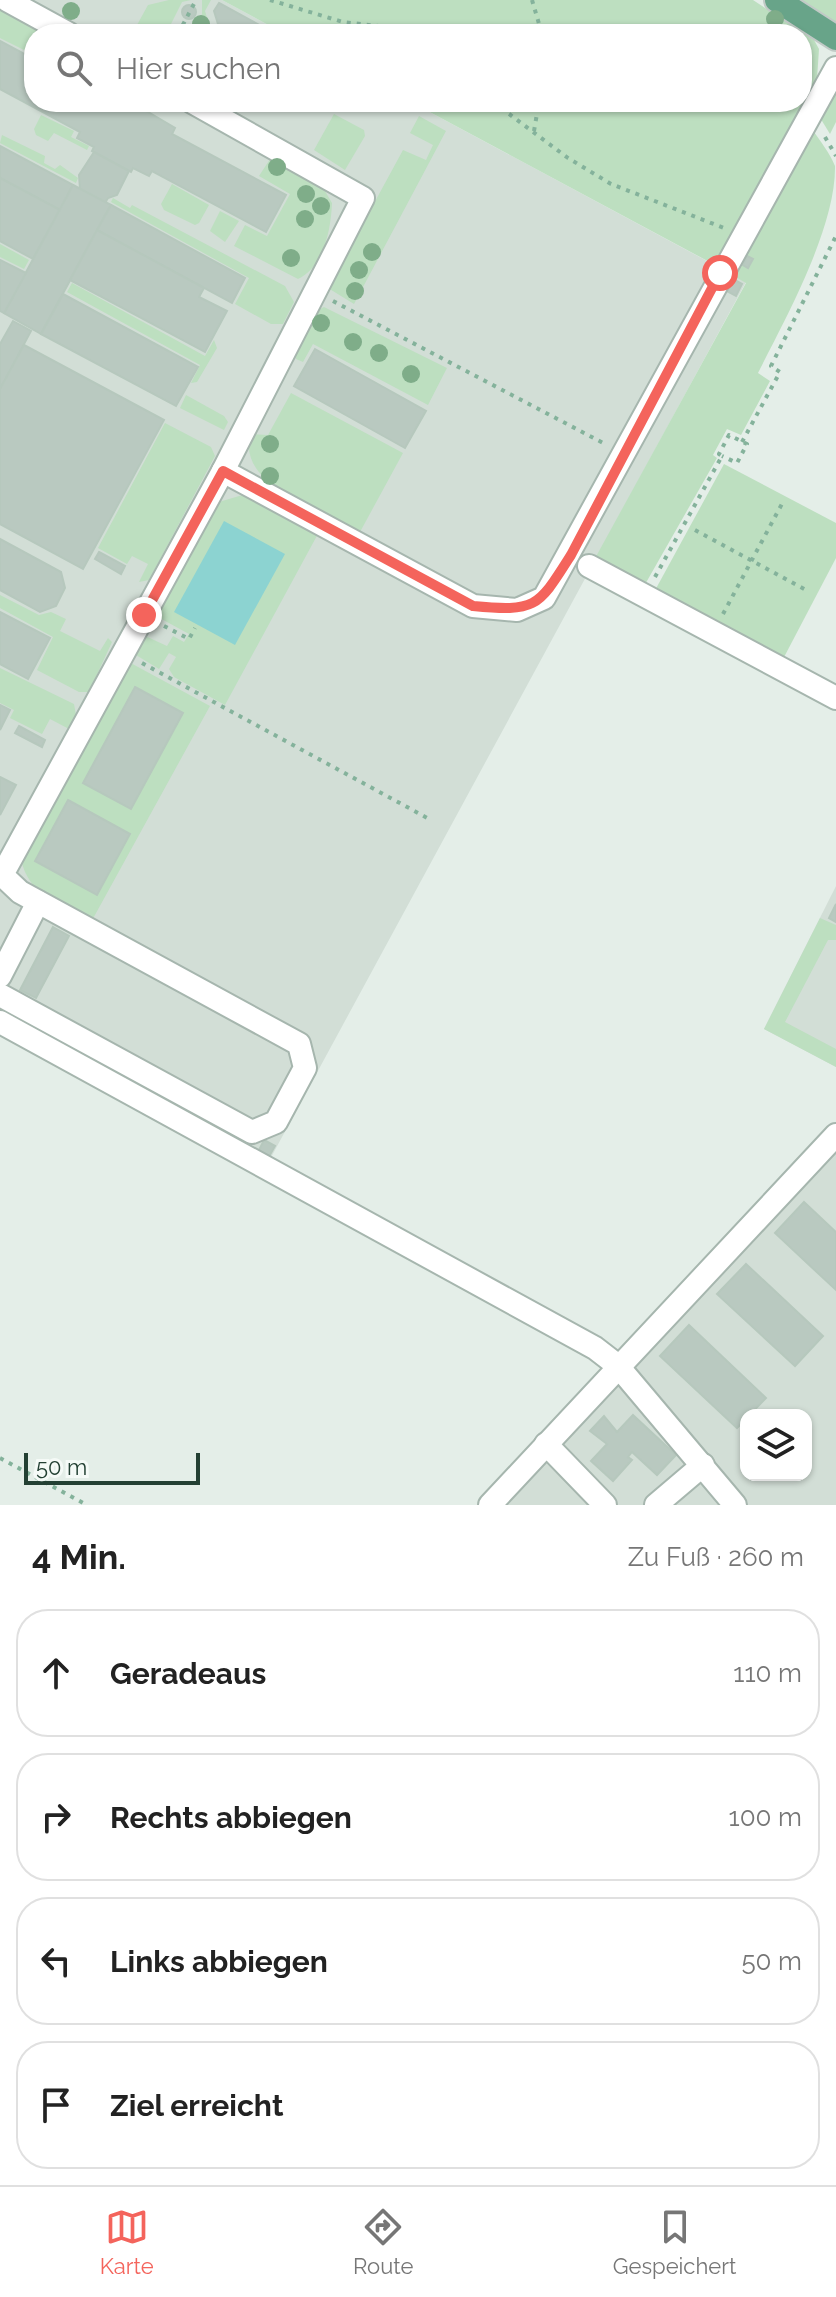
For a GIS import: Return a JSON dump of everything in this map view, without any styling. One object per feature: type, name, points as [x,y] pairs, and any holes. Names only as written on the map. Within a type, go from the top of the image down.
[{"type":"main road","points":[[777,0],[836,38]]},
{"type":"lane","points":[[7,0],[51,24]]},
{"type":"lane","points":[[812,111],[836,68]]},
{"type":"lane","points":[[0,995],[252,1132],[276,1122],[305,1068],[299,1044],[20,892],[1,876],[223,471],[363,198],[210,112]]},
{"type":"lane","points":[[223,471],[473,606],[517,610],[544,598],[811,112]]},
{"type":"lane","points":[[589,566],[836,698]]},
{"type":"lane","points":[[0,976],[38,902]]},
{"type":"lane","points":[[0,1022],[595,1348],[617,1365],[735,1505]]},
{"type":"lane","points":[[490,1505],[617,1365],[836,1135]]},
{"type":"lane","points":[[546,1444],[605,1505]]},
{"type":"lane","points":[[656,1505],[703,1465]]},
{"type":"path","points":[[183,24],[196,0]]},
{"type":"path","points":[[270,0],[359,24]]},
{"type":"path","points":[[532,0],[540,24]]},
{"type":"path","points":[[507,112],[611,184],[742,235]]},
{"type":"path","points":[[534,131],[537,112]]},
{"type":"path","points":[[742,442],[780,372],[771,366],[836,236]]},
{"type":"path","points":[[315,291],[624,455]]},
{"type":"path","points":[[729,435],[747,444],[737,463],[722,456],[719,454],[729,435]]},
{"type":"path","points":[[644,596],[722,456]]},
{"type":"path","points":[[713,632],[784,500]]},
{"type":"path","points":[[695,530],[808,591]]},
{"type":"path","points":[[175,632],[189,639],[195,628]]},
{"type":"path","points":[[124,653],[431,820]]},
{"type":"path","points":[[0,1458],[87,1505]]},
{"type":"shaded area","points":[[0,0],[222,0],[266,24],[24,24],[24,112],[430,112],[746,282],[269,1161],[0,1014]]},
{"type":"shaded area","points":[[836,886],[836,1067],[764,1029]]},
{"type":"shaded area","points":[[836,1122],[836,1505],[480,1505],[629,1342]]},
{"type":"green space","points":[[169,0],[191,0],[182,2],[171,24],[138,24],[148,5]]},
{"type":"green space","points":[[202,0],[211,0],[205,11],[209,24],[197,24],[202,14]]},
{"type":"green space","points":[[222,0],[753,0],[790,24],[266,24]]},
{"type":"green space","points":[[800,0],[836,0],[836,23]]},
{"type":"green space","points":[[0,10],[29,24],[24,24],[24,50],[0,38]]},
{"type":"green space","points":[[812,39],[819,49],[817,79],[812,88]]},
{"type":"green space","points":[[836,92],[836,122],[830,134],[819,116]]},
{"type":"green space","points":[[430,112],[799,112],[715,265]]},
{"type":"green space","points":[[334,114],[364,130],[365,136],[345,170],[314,150]]},
{"type":"green space","points":[[41,115],[74,131],[71,137],[89,146],[87,150],[54,133],[48,141],[36,135],[34,129]]},
{"type":"green space","points":[[419,116],[446,131],[354,304],[328,288],[403,150],[426,160],[433,145],[410,133]]},
{"type":"green space","points":[[812,129],[835,166],[833,191],[818,246],[758,373],[770,381],[741,435],[727,429],[713,455],[717,458],[643,588],[593,562],[746,283],[732,275]]},
{"type":"green space","points":[[2,135],[45,156],[44,163],[55,169],[60,165],[78,178],[76,183],[0,143]]},
{"type":"green space","points":[[272,156],[325,191],[332,203],[328,235],[320,257],[298,279],[234,246],[245,225],[267,236],[290,194],[259,176]]},
{"type":"green space","points":[[172,184],[209,205],[199,223],[195,225],[164,210],[161,204]]},
{"type":"green space","points":[[113,198],[130,208],[132,205],[285,286],[294,302],[283,324],[271,324],[235,304],[249,278],[111,202]]},
{"type":"green space","points":[[220,211],[239,221],[225,242],[210,231]]},
{"type":"green space","points":[[0,244],[29,260],[24,269],[0,257]]},
{"type":"green space","points":[[72,283],[205,356],[214,340],[217,348],[197,382],[191,383],[200,365],[67,292]]},
{"type":"green space","points":[[324,307],[447,368],[428,405],[313,344],[303,362],[296,359],[295,353],[316,311]]},
{"type":"green space","points":[[291,393],[403,453],[360,532],[286,495],[256,468],[249,452],[251,434],[268,435]]},
{"type":"green space","points":[[186,395],[224,416],[228,422],[224,430],[180,408]]},
{"type":"green space","points":[[165,423],[211,447],[215,456],[149,580],[139,582],[148,564],[132,556],[127,564],[98,548]]},
{"type":"green space","points":[[724,464],[836,523],[836,558],[782,661],[653,594]]},
{"type":"green space","points":[[246,494],[319,532],[225,705],[174,677],[169,669],[176,657],[169,653],[159,669],[131,652],[141,634],[167,646],[173,636],[184,642],[189,634],[156,616],[212,504]]},
{"type":"green space","points":[[0,595],[39,615],[51,612],[66,619],[60,631],[100,651],[108,638],[112,642],[89,692],[79,692],[37,670],[53,637],[0,608]]},
{"type":"green space","points":[[127,661],[210,706],[90,924],[38,891],[21,859]]},
{"type":"green space","points":[[0,668],[74,704],[76,715],[69,729],[50,719],[42,734],[10,718],[14,710],[0,703]]},
{"type":"green space","points":[[820,918],[836,925],[836,940],[828,940],[785,1022],[836,1049],[836,1067],[764,1029]]},
{"type":"water","points":[[224,521],[285,554],[235,645],[174,612]]},
{"type":"building","points":[[219,3],[258,24],[218,24],[214,11]]},
{"type":"building","points":[[189,5],[196,12],[189,19],[182,12]]},
{"type":"building","points":[[0,41],[24,54],[24,102],[0,89]]},
{"type":"building","points":[[43,112],[148,112],[175,128],[172,134],[286,195],[266,232],[152,171],[149,176],[133,168],[131,172],[92,151],[94,147],[77,138],[80,132]]},
{"type":"building","points":[[0,146],[73,185],[60,210],[0,178]]},
{"type":"building","points":[[94,152],[129,171],[117,195],[108,198],[105,203],[80,189],[79,175]]},
{"type":"building","points":[[0,178],[60,210],[33,259],[0,241]]},
{"type":"building","points":[[73,185],[111,205],[41,334],[4,313]]},
{"type":"building","points":[[111,205],[245,278],[232,303],[97,230]]},
{"type":"building","points":[[97,230],[204,288],[199,297],[227,311],[205,352],[70,280]]},
{"type":"building","points":[[747,256],[753,259],[748,268],[743,265]]},
{"type":"building","points":[[0,260],[26,273],[4,313],[0,311]]},
{"type":"building","points":[[731,278],[742,284],[736,296],[725,290]]},
{"type":"building","points":[[63,294],[198,367],[176,406],[41,334]]},
{"type":"building","points":[[13,321],[31,331],[0,389],[0,344]]},
{"type":"building","points":[[24,345],[164,420],[83,569],[0,524],[0,389]]},
{"type":"building","points":[[315,349],[426,411],[405,448],[294,386]]},
{"type":"building","points":[[0,539],[61,572],[65,588],[56,606],[40,612],[0,590]]},
{"type":"building","points":[[99,552],[125,566],[121,574],[95,559]]},
{"type":"building","points":[[0,612],[50,638],[28,679],[0,664]]},
{"type":"building","points":[[135,687],[183,713],[131,809],[83,783]]},
{"type":"building","points":[[0,705],[10,710],[0,730]]},
{"type":"building","points":[[19,726],[45,740],[42,747],[15,733]]},
{"type":"building","points":[[0,777],[16,785],[0,815]]},
{"type":"building","points":[[68,800],[130,834],[97,895],[35,861]]},
{"type":"building","points":[[836,904],[836,922],[829,918]]},
{"type":"building","points":[[53,927],[69,936],[36,998],[20,990]]},
{"type":"building","points":[[264,1140],[275,1146],[268,1158],[258,1152]]},
{"type":"building","points":[[804,1202],[836,1232],[836,1290],[775,1233]]},
{"type":"building","points":[[746,1264],[823,1336],[795,1366],[717,1294]]},
{"type":"building","points":[[689,1325],[766,1398],[755,1409],[740,1409],[740,1425],[737,1428],[660,1356]]},
{"type":"building","points":[[633,1415],[676,1455],[657,1475],[632,1452],[628,1457],[632,1460],[613,1481],[591,1461],[607,1444],[590,1431],[604,1416],[617,1432]]},
{"type":"route","points":[[144,615],[223,471],[473,606],[517,610],[544,598],[571,555],[720,273]]}]
